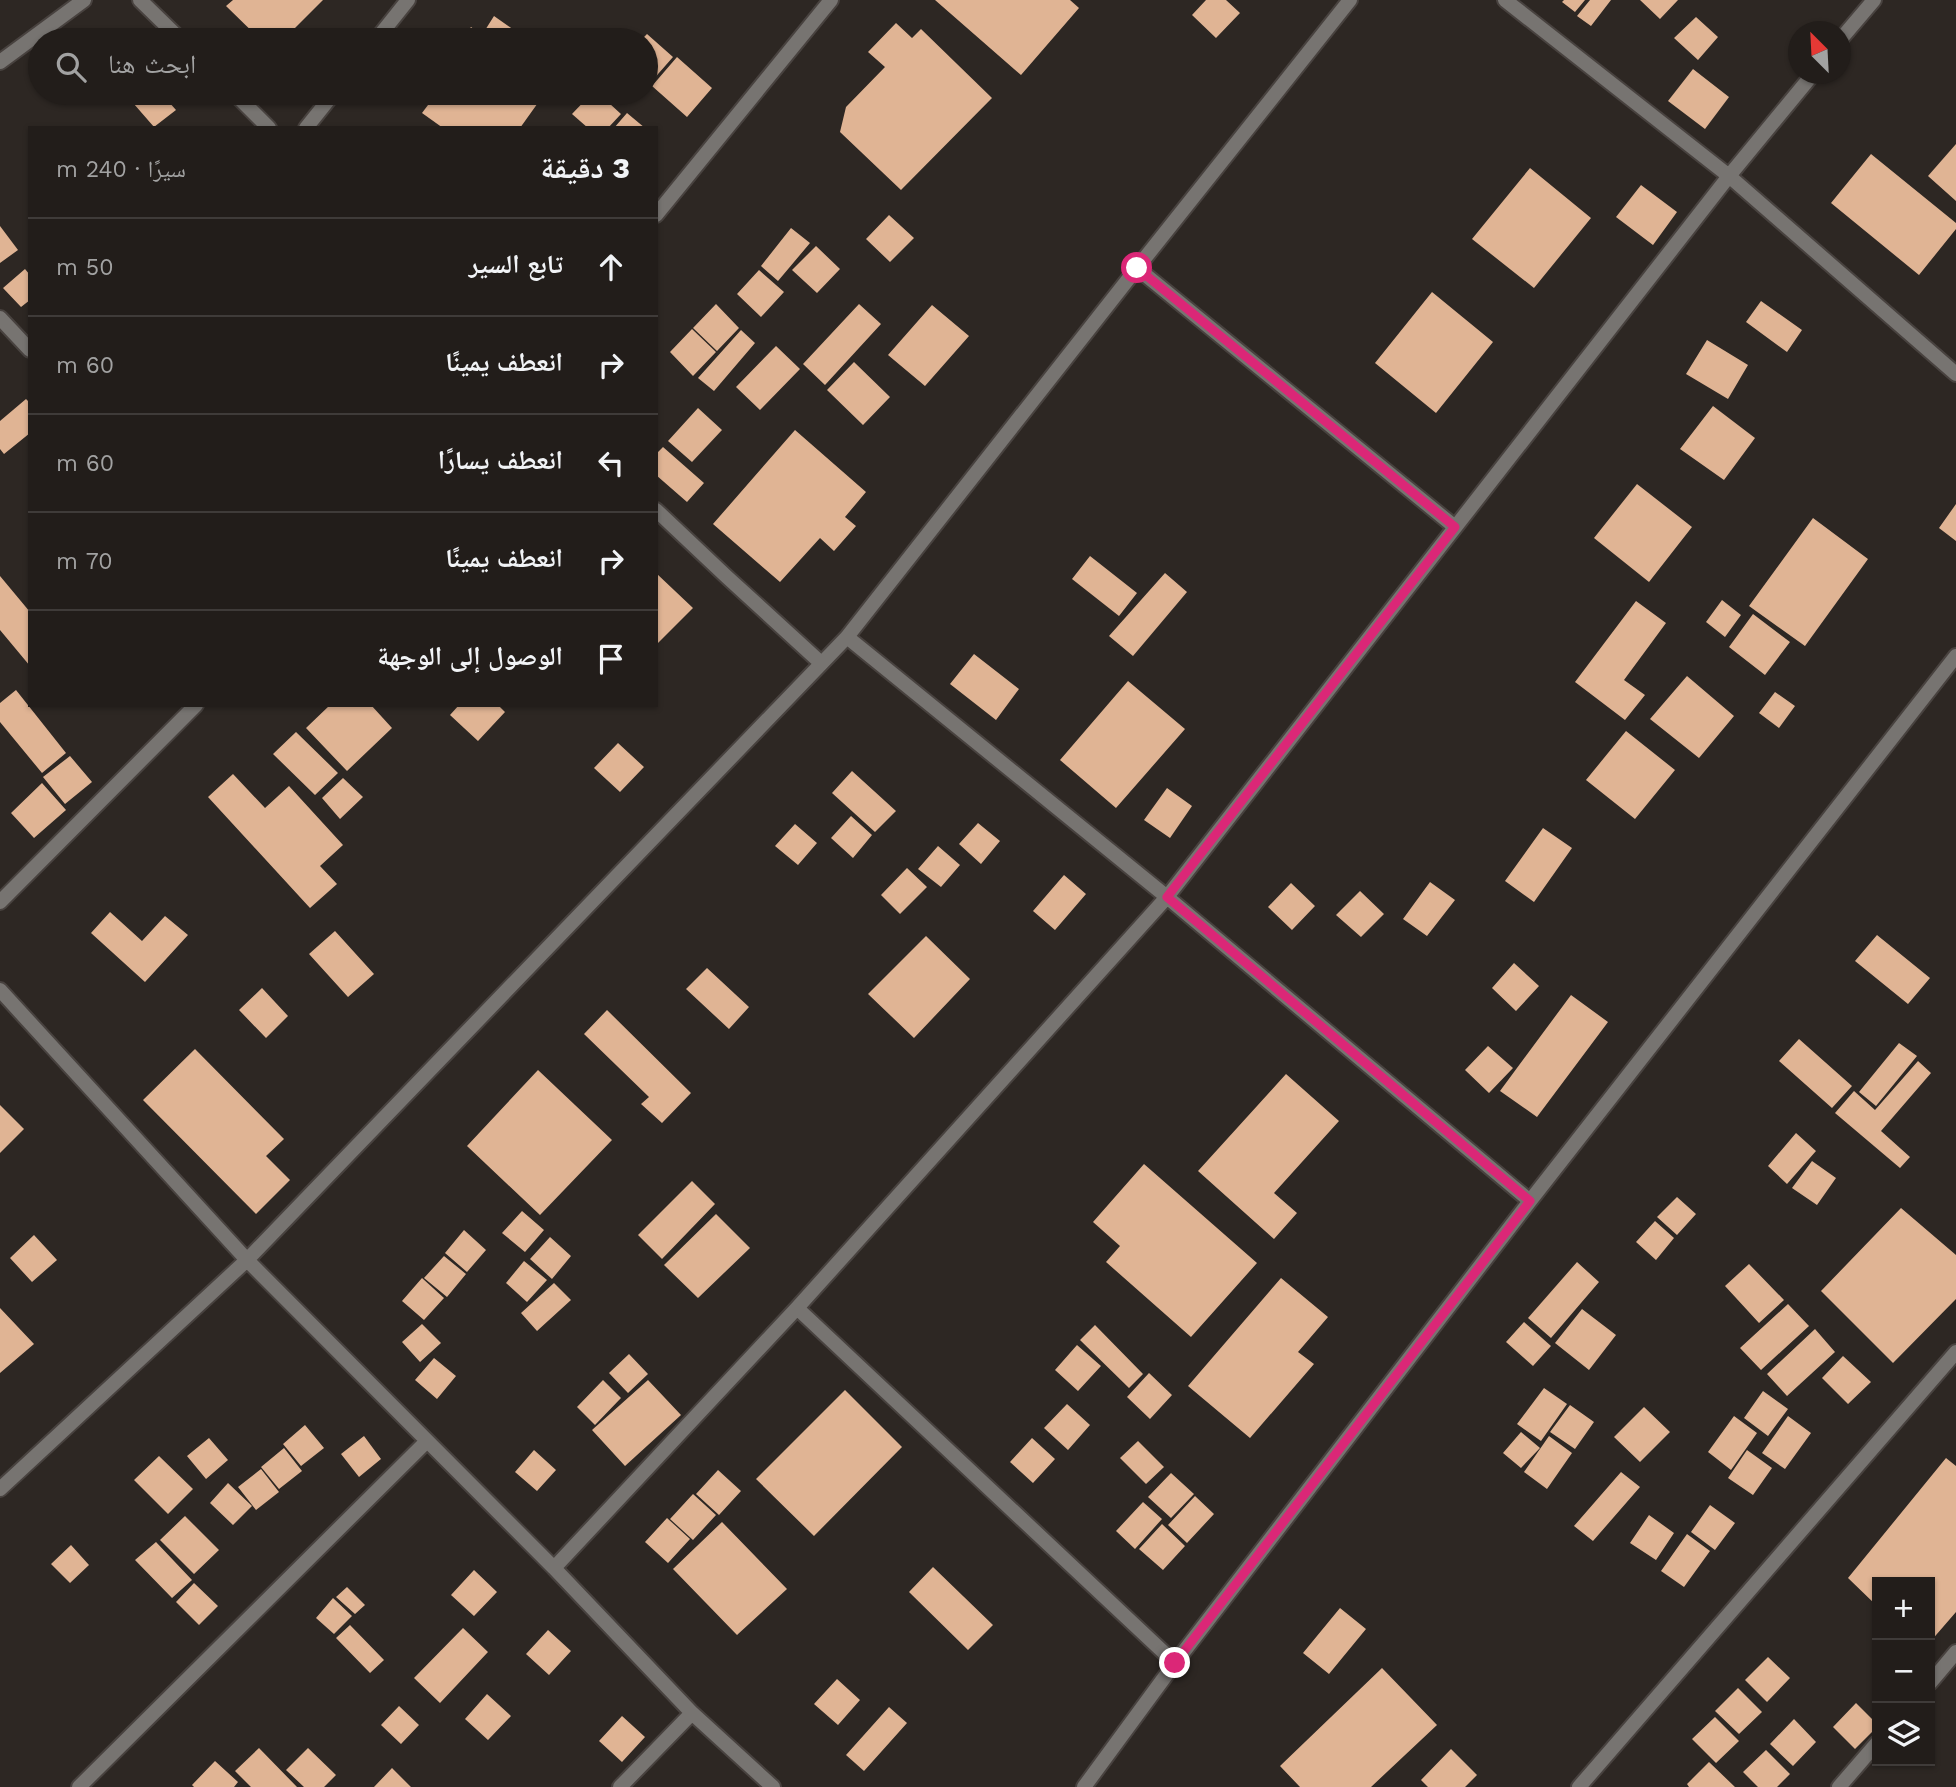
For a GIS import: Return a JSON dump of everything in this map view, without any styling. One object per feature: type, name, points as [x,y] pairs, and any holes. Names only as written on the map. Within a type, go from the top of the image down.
[{"type":"street","points":[[46,28],[84,0]]},
{"type":"street","points":[[141,0],[169,28]]},
{"type":"street","points":[[386,28],[408,0]]},
{"type":"street","points":[[658,213],[831,0]]},
{"type":"street","points":[[0,1489],[247,1260],[847,637],[1350,0]]},
{"type":"street","points":[[1505,0],[1729,176],[1956,374]]},
{"type":"street","points":[[1851,27],[1874,0]]},
{"type":"street","points":[[0,62],[28,41]]},
{"type":"street","points":[[554,1568],[797,1308],[1167,897],[1729,176],[1805,84]]},
{"type":"street","points":[[246,105],[267,126]]},
{"type":"street","points":[[308,126],[324,105]]},
{"type":"street","points":[[1137,268],[1455,527]]},
{"type":"street","points":[[0,318],[28,348]]},
{"type":"street","points":[[658,512],[821,663]]},
{"type":"street","points":[[847,637],[1167,897],[1530,1201]]},
{"type":"street","points":[[1084,1787],[1175,1663],[1530,1201],[1956,656]]},
{"type":"street","points":[[0,902],[194,707]]},
{"type":"street","points":[[0,990],[247,1260],[554,1568],[692,1713],[773,1787]]},
{"type":"street","points":[[797,1308],[1175,1663]]},
{"type":"street","points":[[1579,1787],[1956,1352]]},
{"type":"street","points":[[79,1787],[427,1441]]},
{"type":"street","points":[[1935,1676],[1956,1652]]},
{"type":"street","points":[[620,1787],[692,1713]]},
{"type":"street","points":[[1839,1787],[1872,1749]]},
{"type":"building","points":[[233,0],[323,0],[295,28],[249,28],[226,6]]},
{"type":"building","points":[[935,0],[1070,0],[1079,8],[1021,75]]},
{"type":"building","points":[[1206,0],[1226,0],[1240,13],[1216,38],[1192,15]]},
{"type":"building","points":[[1585,0],[1575,12],[1562,2]]},
{"type":"building","points":[[1590,0],[1611,0],[1591,26],[1577,16]]},
{"type":"building","points":[[1640,0],[1678,0],[1660,19]]},
{"type":"building","points":[[494,16],[511,28],[486,28]]},
{"type":"building","points":[[1696,17],[1718,37],[1698,60],[1674,38]]},
{"type":"building","points":[[896,23],[912,38],[921,29],[992,98],[901,190],[840,132],[846,107],[885,67],[868,52]]},
{"type":"building","points":[[658,44],[673,57],[658,74]]},
{"type":"building","points":[[677,57],[712,88],[687,117],[658,91],[658,79]]},
{"type":"building","points":[[1693,69],[1729,97],[1705,129],[1668,101]]},
{"type":"building","points":[[135,105],[172,105],[176,110],[153,126]]},
{"type":"building","points":[[428,105],[536,105],[521,126],[440,126],[422,113]]},
{"type":"building","points":[[581,105],[611,105],[621,114],[610,126],[586,126],[572,114]]},
{"type":"building","points":[[627,113],[643,126],[616,126]]},
{"type":"building","points":[[1956,144],[1956,201],[1928,176]]},
{"type":"building","points":[[1871,154],[1956,223],[1956,229],[1919,275],[1831,203]]},
{"type":"building","points":[[1530,168],[1591,218],[1534,288],[1472,239]]},
{"type":"building","points":[[1641,185],[1677,212],[1653,245],[1616,217]]},
{"type":"building","points":[[889,215],[914,238],[890,262],[866,239]]},
{"type":"building","points":[[0,226],[18,250],[0,263]]},
{"type":"building","points":[[791,228],[810,243],[778,281],[761,266]]},
{"type":"building","points":[[816,246],[840,269],[817,293],[792,270]]},
{"type":"building","points":[[25,269],[28,273],[28,302],[21,307],[3,288]]},
{"type":"building","points":[[759,270],[784,292],[761,317],[737,294]]},
{"type":"building","points":[[1432,292],[1493,342],[1436,413],[1375,363]]},
{"type":"building","points":[[1761,301],[1802,330],[1787,352],[1746,322]]},
{"type":"building","points":[[716,304],[739,328],[717,351],[693,328]]},
{"type":"building","points":[[859,304],[881,324],[825,385],[803,364]]},
{"type":"building","points":[[932,305],[969,336],[925,386],[888,355]]},
{"type":"building","points":[[692,329],[716,352],[693,376],[670,352]]},
{"type":"building","points":[[741,330],[755,343],[714,391],[698,378]]},
{"type":"building","points":[[1707,340],[1748,365],[1728,399],[1686,374]]},
{"type":"building","points":[[776,346],[800,369],[760,410],[736,387]]},
{"type":"building","points":[[854,362],[890,397],[863,425],[827,390]]},
{"type":"building","points":[[26,399],[28,401],[28,435],[4,454],[0,449],[0,421]]},
{"type":"building","points":[[1713,406],[1755,438],[1724,480],[1680,449]]},
{"type":"building","points":[[698,408],[722,430],[692,462],[668,441]]},
{"type":"building","points":[[795,430],[866,492],[845,517],[856,526],[834,551],[820,538],[780,582],[713,524]]},
{"type":"building","points":[[663,447],[704,483],[687,502],[658,477],[658,452]]},
{"type":"building","points":[[1637,484],[1692,527],[1649,582],[1594,538]]},
{"type":"building","points":[[1956,504],[1956,541],[1939,528]]},
{"type":"building","points":[[1813,518],[1868,559],[1805,646],[1749,606]]},
{"type":"building","points":[[1090,556],[1137,593],[1119,616],[1072,579]]},
{"type":"building","points":[[1165,573],[1187,592],[1133,656],[1109,636]]},
{"type":"building","points":[[658,575],[693,608],[658,643]]},
{"type":"building","points":[[0,576],[28,610],[28,664],[0,630]]},
{"type":"building","points":[[1722,600],[1741,615],[1725,637],[1706,622]]},
{"type":"building","points":[[1636,601],[1666,623],[1624,680],[1645,695],[1625,720],[1575,682]]},
{"type":"building","points":[[1753,614],[1790,642],[1765,675],[1729,647]]},
{"type":"building","points":[[974,654],[1019,689],[996,720],[950,684]]},
{"type":"building","points":[[1687,676],[1734,716],[1699,758],[1650,719]]},
{"type":"building","points":[[1128,681],[1185,729],[1116,808],[1060,760]]},
{"type":"building","points":[[16,690],[66,753],[42,773],[0,722],[0,703]]},
{"type":"building","points":[[1775,692],[1795,706],[1779,728],[1759,713]]},
{"type":"building","points":[[328,707],[373,707],[392,728],[347,771],[306,728]]},
{"type":"building","points":[[457,707],[500,707],[505,712],[478,741],[450,715]]},
{"type":"building","points":[[1626,731],[1675,770],[1635,819],[1586,780]]},
{"type":"building","points":[[296,732],[338,773],[315,795],[273,754]]},
{"type":"building","points":[[618,743],[644,767],[620,792],[594,768]]},
{"type":"building","points":[[70,756],[92,782],[65,804],[43,777]]},
{"type":"building","points":[[852,771],[896,811],[875,832],[832,793]]},
{"type":"building","points":[[233,774],[265,808],[289,786],[343,845],[320,866],[337,884],[310,908],[208,797]]},
{"type":"building","points":[[343,778],[363,797],[340,819],[322,798]]},
{"type":"building","points":[[42,783],[66,810],[34,838],[11,813]]},
{"type":"building","points":[[1167,788],[1192,806],[1170,838],[1144,820]]},
{"type":"building","points":[[851,816],[872,835],[853,858],[831,838]]},
{"type":"building","points":[[978,823],[1000,841],[981,864],[959,844]]},
{"type":"building","points":[[795,824],[817,843],[798,865],[775,846]]},
{"type":"building","points":[[1543,828],[1572,848],[1534,902],[1505,881]]},
{"type":"building","points":[[938,846],[960,865],[941,887],[918,869]]},
{"type":"building","points":[[907,868],[927,887],[900,914],[881,895]]},
{"type":"building","points":[[1064,875],[1086,894],[1055,930],[1033,911]]},
{"type":"building","points":[[1430,882],[1455,900],[1427,936],[1403,919]]},
{"type":"building","points":[[1291,883],[1315,906],[1292,930],[1268,907]]},
{"type":"building","points":[[1360,891],[1384,914],[1361,937],[1336,915]]},
{"type":"building","points":[[110,912],[142,941],[165,916],[188,935],[145,982],[91,933]]},
{"type":"building","points":[[335,931],[374,974],[348,997],[309,954]]},
{"type":"building","points":[[1877,935],[1930,978],[1908,1004],[1855,961]]},
{"type":"building","points":[[926,936],[970,979],[914,1038],[868,994]]},
{"type":"building","points":[[1514,963],[1539,986],[1516,1011],[1492,988]]},
{"type":"building","points":[[707,968],[749,1007],[729,1029],[686,989]]},
{"type":"building","points":[[262,988],[288,1016],[266,1038],[239,1010]]},
{"type":"building","points":[[1571,995],[1608,1022],[1537,1117],[1500,1091]]},
{"type":"building","points":[[607,1010],[691,1093],[662,1123],[641,1104],[649,1097],[584,1034]]},
{"type":"building","points":[[1799,1039],[1852,1086],[1832,1108],[1779,1061]]},
{"type":"building","points":[[1899,1043],[1917,1056],[1876,1106],[1859,1092]]},
{"type":"building","points":[[1488,1046],[1513,1068],[1489,1093],[1465,1070]]},
{"type":"building","points":[[195,1049],[284,1139],[266,1156],[290,1180],[256,1214],[143,1100]]},
{"type":"building","points":[[1918,1061],[1931,1073],[1881,1131],[1910,1157],[1900,1168],[1835,1113],[1854,1091],[1875,1110]]},
{"type":"building","points":[[538,1070],[612,1140],[540,1215],[467,1146]]},
{"type":"building","points":[[1286,1074],[1339,1121],[1274,1193],[1297,1213],[1274,1239],[1198,1171]]},
{"type":"building","points":[[0,1105],[24,1129],[0,1153]]},
{"type":"building","points":[[1796,1133],[1816,1151],[1787,1184],[1768,1166]]},
{"type":"building","points":[[1812,1161],[1836,1178],[1817,1205],[1792,1188]]},
{"type":"building","points":[[1144,1164],[1257,1263],[1191,1337],[1106,1262],[1120,1246],[1093,1222]]},
{"type":"building","points":[[692,1181],[715,1204],[662,1259],[638,1235]]},
{"type":"building","points":[[1677,1197],[1696,1214],[1677,1235],[1657,1217]]},
{"type":"building","points":[[1901,1208],[1956,1255],[1956,1299],[1893,1363],[1821,1291]]},
{"type":"building","points":[[522,1211],[544,1230],[525,1252],[502,1233]]},
{"type":"building","points":[[716,1214],[750,1248],[698,1298],[664,1265]]},
{"type":"building","points":[[1655,1221],[1674,1238],[1656,1260],[1636,1242]]},
{"type":"building","points":[[464,1230],[486,1250],[467,1272],[445,1253]]},
{"type":"building","points":[[34,1235],[57,1260],[32,1282],[10,1258]]},
{"type":"building","points":[[550,1237],[571,1256],[552,1279],[530,1259]]},
{"type":"building","points":[[444,1256],[466,1274],[447,1297],[424,1278]]},
{"type":"building","points":[[524,1261],[547,1280],[527,1302],[506,1283]]},
{"type":"building","points":[[1577,1262],[1599,1282],[1551,1338],[1528,1318]]},
{"type":"building","points":[[1749,1264],[1784,1300],[1759,1323],[1725,1286]]},
{"type":"building","points":[[422,1278],[444,1298],[424,1320],[402,1301]]},
{"type":"building","points":[[1281,1278],[1328,1317],[1298,1352],[1314,1364],[1250,1438],[1188,1386]]},
{"type":"building","points":[[554,1283],[571,1300],[537,1331],[521,1313]]},
{"type":"building","points":[[1788,1304],[1809,1326],[1761,1370],[1740,1348]]},
{"type":"building","points":[[0,1308],[34,1344],[0,1373]]},
{"type":"building","points":[[1582,1309],[1616,1335],[1589,1370],[1555,1343]]},
{"type":"building","points":[[1524,1322],[1551,1346],[1533,1366],[1506,1342]]},
{"type":"building","points":[[422,1324],[441,1343],[420,1362],[402,1342]]},
{"type":"building","points":[[1095,1325],[1143,1374],[1129,1388],[1080,1340]]},
{"type":"building","points":[[1815,1329],[1835,1352],[1787,1396],[1767,1374]]},
{"type":"building","points":[[1077,1345],[1101,1366],[1078,1391],[1055,1370]]},
{"type":"building","points":[[629,1354],[648,1374],[628,1393],[609,1373]]},
{"type":"building","points":[[1843,1356],[1871,1382],[1848,1404],[1822,1378]]},
{"type":"building","points":[[434,1358],[456,1376],[437,1399],[415,1380]]},
{"type":"building","points":[[1149,1373],[1172,1395],[1150,1419],[1127,1397]]},
{"type":"building","points":[[603,1380],[621,1398],[595,1425],[577,1407]]},
{"type":"building","points":[[648,1380],[681,1415],[625,1466],[592,1430]]},
{"type":"building","points":[[1544,1388],[1567,1404],[1541,1441],[1517,1424]]},
{"type":"building","points":[[845,1390],[902,1447],[814,1536],[756,1479]]},
{"type":"building","points":[[1763,1391],[1788,1409],[1768,1436],[1744,1418]]},
{"type":"building","points":[[1067,1404],[1090,1425],[1068,1450],[1044,1428]]},
{"type":"building","points":[[1570,1405],[1594,1422],[1575,1449],[1550,1432]]},
{"type":"building","points":[[1644,1407],[1670,1432],[1640,1462],[1614,1437]]},
{"type":"building","points":[[1734,1416],[1757,1433],[1731,1470],[1708,1452]]},
{"type":"building","points":[[1788,1416],[1811,1433],[1785,1469],[1762,1453]]},
{"type":"building","points":[[305,1425],[324,1448],[301,1466],[283,1444]]},
{"type":"building","points":[[1521,1432],[1540,1448],[1521,1468],[1503,1453]]},
{"type":"building","points":[[364,1436],[381,1459],[359,1477],[341,1454]]},
{"type":"building","points":[[1549,1436],[1572,1453],[1547,1489],[1524,1472]]},
{"type":"building","points":[[209,1438],[228,1460],[206,1479],[187,1456]]},
{"type":"building","points":[[1032,1438],[1055,1459],[1033,1483],[1010,1462]]},
{"type":"building","points":[[1138,1441],[1164,1467],[1146,1484],[1120,1458]]},
{"type":"building","points":[[284,1448],[302,1471],[279,1489],[261,1467]]},
{"type":"building","points":[[534,1450],[556,1470],[537,1491],[515,1472]]},
{"type":"building","points":[[1747,1450],[1772,1468],[1753,1495],[1728,1478]]},
{"type":"building","points":[[159,1456],[193,1489],[168,1514],[134,1480]]},
{"type":"building","points":[[1946,1458],[1956,1466],[1956,1612],[1935,1636],[1935,1577],[1872,1577],[1872,1601],[1848,1578]]},
{"type":"building","points":[[261,1469],[279,1492],[256,1510],[238,1487]]},
{"type":"building","points":[[718,1470],[741,1491],[719,1515],[696,1494]]},
{"type":"building","points":[[1621,1472],[1640,1487],[1593,1541],[1574,1526]]},
{"type":"building","points":[[1171,1473],[1194,1494],[1171,1518],[1148,1497]]},
{"type":"building","points":[[228,1483],[252,1506],[233,1525],[210,1503]]},
{"type":"building","points":[[693,1494],[716,1515],[693,1540],[670,1519]]},
{"type":"building","points":[[1195,1496],[1214,1514],[1187,1543],[1168,1525]]},
{"type":"building","points":[[1143,1502],[1162,1519],[1135,1549],[1116,1531]]},
{"type":"building","points":[[1710,1505],[1735,1523],[1715,1550],[1691,1532]]},
{"type":"building","points":[[1649,1515],[1674,1533],[1656,1560],[1630,1543]]},
{"type":"building","points":[[185,1516],[219,1550],[194,1574],[160,1540]]},
{"type":"building","points":[[667,1518],[690,1539],[668,1563],[645,1542]]},
{"type":"building","points":[[722,1522],[787,1589],[737,1635],[673,1569]]},
{"type":"building","points":[[1162,1524],[1185,1546],[1163,1570],[1139,1549]]},
{"type":"building","points":[[1687,1534],[1710,1551],[1684,1587],[1661,1571]]},
{"type":"building","points":[[156,1542],[192,1580],[172,1598],[135,1560]]},
{"type":"building","points":[[71,1545],[89,1565],[70,1583],[51,1564]]},
{"type":"building","points":[[933,1567],[993,1625],[968,1650],[909,1592]]},
{"type":"building","points":[[474,1570],[497,1592],[474,1616],[451,1595]]},
{"type":"building","points":[[194,1583],[218,1606],[199,1625],[176,1602]]},
{"type":"building","points":[[347,1587],[365,1605],[355,1614],[336,1597]]},
{"type":"building","points":[[333,1598],[352,1616],[334,1634],[316,1618]]},
{"type":"building","points":[[1340,1608],[1366,1629],[1329,1674],[1303,1653]]},
{"type":"building","points":[[350,1625],[384,1660],[370,1673],[336,1638]]},
{"type":"building","points":[[463,1628],[488,1652],[440,1703],[414,1678]]},
{"type":"building","points":[[548,1630],[571,1651],[549,1675],[526,1654]]},
{"type":"building","points":[[1768,1657],[1790,1678],[1767,1702],[1745,1680]]},
{"type":"building","points":[[1382,1668],[1437,1725],[1371,1787],[1300,1787],[1280,1766]]},
{"type":"building","points":[[837,1679],[860,1700],[838,1725],[814,1704]]},
{"type":"building","points":[[1738,1688],[1762,1712],[1739,1734],[1715,1711]]},
{"type":"building","points":[[487,1694],[511,1716],[488,1740],[465,1719]]},
{"type":"building","points":[[1856,1703],[1872,1719],[1872,1732],[1855,1749],[1833,1727]]},
{"type":"building","points":[[399,1706],[419,1725],[401,1744],[381,1725]]},
{"type":"building","points":[[889,1707],[907,1723],[864,1771],[846,1755]]},
{"type":"building","points":[[622,1716],[645,1737],[622,1762],[599,1741]]},
{"type":"building","points":[[1715,1717],[1739,1741],[1716,1763],[1692,1739]]},
{"type":"building","points":[[1794,1719],[1816,1742],[1793,1766],[1770,1744]]},
{"type":"building","points":[[259,1748],[297,1787],[251,1787],[235,1771]]},
{"type":"building","points":[[308,1748],[336,1775],[324,1787],[304,1787],[286,1770]]},
{"type":"building","points":[[1451,1749],[1477,1775],[1465,1787],[1428,1787],[1421,1780]]},
{"type":"building","points":[[1766,1750],[1790,1774],[1777,1787],[1758,1787],[1743,1772]]},
{"type":"building","points":[[215,1761],[238,1782],[234,1787],[194,1787],[192,1785]]},
{"type":"building","points":[[1709,1762],[1735,1787],[1689,1787],[1687,1784]]},
{"type":"building","points":[[392,1768],[411,1787],[374,1787]]},
{"type":"route","points":[[1137,268],[1455,527],[1167,897],[1530,1201],[1175,1663]]}]
